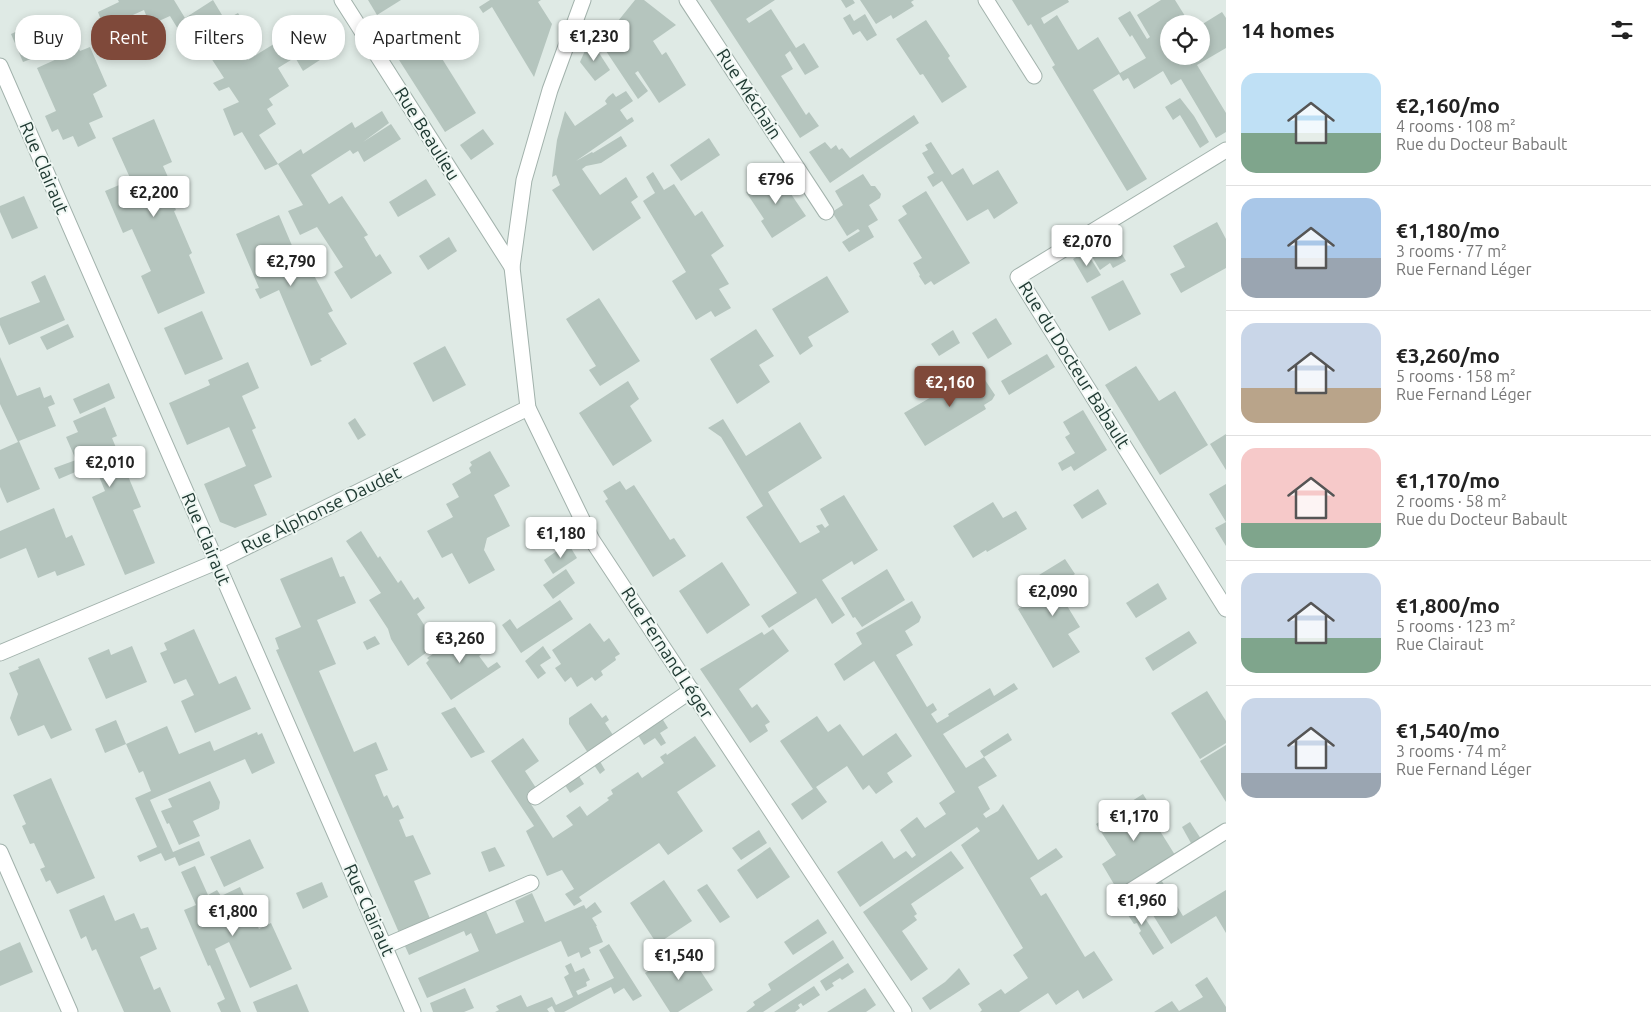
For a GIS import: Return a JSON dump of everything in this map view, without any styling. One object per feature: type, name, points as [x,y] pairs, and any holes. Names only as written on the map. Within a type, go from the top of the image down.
[{"type":"street","name":"Rue Beaulieu","points":[[342,0],[512,268]]},
{"type":"street","name":"Rue Fernand Léger","points":[[584,0],[550,90],[524,180],[512,268],[528,408],[592,540],[904,1012]]},
{"type":"street","name":"Rue Méchain","points":[[688,0],[826,212]]},
{"type":"street","points":[[986,0],[1034,76]]},
{"type":"street","name":"Rue Clairaut","points":[[0,66],[413,1012]]},
{"type":"street","name":"Rue du Docteur Babault","points":[[1225,154],[1018,277],[1226,609]]},
{"type":"street","name":"Rue Alphonse Daudet","points":[[0,653],[216,562],[528,408]]},
{"type":"street","points":[[535,797],[692,690]]},
{"type":"street","points":[[1119,898],[1226,831]]},
{"type":"street","points":[[0,852],[70,1012]]},
{"type":"street","points":[[385,946],[531,883]]},
{"type":"building","points":[[118,0],[174,0],[183,15],[176,15],[176,26],[170,16],[166,18],[166,15],[146,15],[144,10],[133,15],[99,15],[98,12],[119,2]]},
{"type":"building","points":[[213,0],[222,15],[190,15]]},
{"type":"building","points":[[368,0],[401,0],[377,15]]},
{"type":"building","points":[[490,0],[541,0],[538,2],[552,24],[534,77],[492,7],[483,13],[479,7]]},
{"type":"building","points":[[635,0],[644,0],[676,25],[653,41],[662,55],[666,52],[686,85],[659,103],[638,71],[635,73],[648,91],[638,99],[606,51],[617,37],[610,31]]},
{"type":"building","points":[[710,0],[775,0],[746,19],[749,23],[771,9],[796,48],[804,43],[819,67],[805,75],[790,51],[785,55],[793,69],[781,76],[806,115],[809,112],[819,126],[800,138]]},
{"type":"building","points":[[841,0],[853,0],[855,3],[846,8]]},
{"type":"building","points":[[860,0],[914,0],[911,2],[914,6],[893,19],[891,15],[876,24]]},
{"type":"building","points":[[1012,0],[1068,0],[1069,2],[1041,18],[1044,24],[1057,15],[1078,50],[1098,37],[1120,73],[1146,58],[1132,35],[1130,37],[1118,18],[1130,11],[1147,39],[1150,37],[1137,15],[1161,0],[1175,0],[1184,15],[1160,15],[1160,65],[1197,65],[1226,113],[1226,132],[1216,138],[1181,79],[1171,85],[1163,71],[1134,89],[1128,78],[1123,81],[1119,74],[1093,90],[1147,179],[1127,191],[1052,67],[1055,65],[1031,24],[1028,26]]},
{"type":"building","points":[[1222,12],[1226,18],[1226,48],[1210,57],[1210,19]]},
{"type":"building","points":[[850,14],[854,21],[865,14],[877,35],[867,41],[860,31],[853,35],[843,18]]},
{"type":"building","points":[[926,20],[950,56],[948,58],[967,87],[942,103],[923,74],[920,75],[896,39]]},
{"type":"building","points":[[15,32],[15,43],[11,34]]},
{"type":"building","points":[[590,39],[610,70],[595,81],[580,62]]},
{"type":"building","points":[[272,45],[272,60],[291,60],[278,68],[289,86],[269,99],[273,105],[267,109],[276,124],[259,135],[278,164],[265,170],[242,132],[234,136],[223,109],[239,102],[229,87],[219,91],[213,83],[224,78],[212,60],[262,60],[262,51]]},
{"type":"building","points":[[90,47],[91,60],[96,60],[107,86],[93,94],[103,117],[89,123],[96,138],[78,147],[73,136],[63,140],[58,129],[52,132],[45,116],[56,111],[37,68],[55,60],[81,60],[81,51]]},
{"type":"building","points":[[297,60],[320,60],[303,71]]},
{"type":"building","points":[[399,60],[443,60],[476,113],[445,132]]},
{"type":"building","points":[[626,91],[633,101],[620,110],[627,120],[632,117],[634,121],[576,161],[621,136],[627,146],[601,163],[586,166],[582,169],[600,195],[626,177],[638,197],[631,202],[641,218],[593,251],[552,190],[560,185],[556,175],[552,177],[557,140],[565,111],[575,126],[607,104],[605,101],[613,93],[616,97]]},
{"type":"building","points":[[1180,98],[1194,116],[1209,142],[1200,148],[1180,115],[1173,120],[1165,107]]},
{"type":"building","points":[[382,111],[389,123],[363,142],[391,124],[401,139],[364,162],[358,151],[353,154],[350,150],[311,175],[329,204],[342,196],[368,235],[364,237],[376,257],[380,254],[392,273],[351,299],[334,272],[343,267],[317,227],[300,235],[288,211],[303,205],[278,164],[301,149],[303,154],[352,122],[355,128]]},
{"type":"building","points":[[914,115],[919,123],[830,183],[809,152],[825,142],[831,149],[836,145],[839,150],[842,148],[850,158]]},
{"type":"building","points":[[154,119],[172,162],[163,166],[172,186],[167,188],[176,210],[174,211],[192,253],[189,255],[205,293],[158,314],[141,276],[151,271],[132,229],[123,233],[105,191],[131,180],[112,138]]},
{"type":"building","points":[[483,129],[494,144],[471,160],[460,145]]},
{"type":"building","points":[[709,138],[720,155],[681,181],[670,165]]},
{"type":"building","points":[[931,142],[952,175],[963,168],[973,185],[998,170],[1018,203],[994,219],[988,209],[967,221],[942,181],[933,187],[927,177],[934,173],[922,153],[928,150],[925,145]]},
{"type":"building","points":[[653,172],[664,190],[674,184],[695,216],[702,211],[724,246],[711,255],[729,284],[719,289],[731,308],[715,317],[711,311],[696,320],[672,281],[686,272],[643,201],[655,193],[646,177]]},
{"type":"building","points":[[776,172],[806,216],[772,238],[761,221],[764,219],[746,192]]},
{"type":"building","points":[[863,174],[871,186],[875,186],[881,194],[880,198],[869,205],[878,220],[868,226],[874,237],[849,252],[842,242],[860,231],[858,229],[847,236],[832,212],[843,205],[835,191]]},
{"type":"building","points":[[426,179],[436,195],[398,217],[389,202]]},
{"type":"building","points":[[926,191],[970,263],[934,285],[931,281],[925,285],[919,276],[913,263],[922,258],[898,220],[907,214],[902,206]]},
{"type":"building","points":[[24,196],[38,228],[12,239],[0,212],[0,206]]},
{"type":"building","points":[[279,215],[302,269],[309,266],[333,311],[328,313],[347,344],[311,366],[279,290],[260,299],[255,289],[259,288],[236,234]]},
{"type":"building","points":[[1217,222],[1226,239],[1226,268],[1181,293],[1170,274],[1185,267],[1173,246]]},
{"type":"building","points":[[1111,236],[1126,261],[1113,268],[1110,263],[1100,270],[1088,250]]},
{"type":"building","points":[[449,237],[457,251],[428,270],[419,256]]},
{"type":"building","points":[[1086,251],[1101,275],[1087,283],[1073,259]]},
{"type":"building","points":[[45,275],[65,320],[9,345],[0,325],[0,318],[40,302],[31,282]]},
{"type":"building","points":[[827,276],[849,312],[808,337],[813,346],[800,355],[772,309]]},
{"type":"building","points":[[1123,280],[1141,314],[1109,331],[1091,297]]},
{"type":"building","points":[[599,298],[640,361],[600,386],[589,370],[596,366],[566,319]]},
{"type":"building","points":[[202,311],[223,359],[185,375],[164,328]]},
{"type":"building","points":[[996,318],[1012,344],[988,359],[972,333]]},
{"type":"building","points":[[68,324],[74,337],[47,350],[40,337]]},
{"type":"building","points":[[756,329],[774,356],[759,365],[770,382],[737,404],[710,359]]},
{"type":"building","points":[[953,330],[960,343],[939,356],[931,344]]},
{"type":"building","points":[[445,346],[466,385],[433,402],[413,363]]},
{"type":"building","points":[[1047,354],[1055,367],[1009,395],[1001,381]]},
{"type":"building","points":[[0,357],[17,396],[40,387],[44,398],[51,395],[55,404],[48,407],[56,426],[19,441],[40,489],[7,503],[0,487],[0,450],[18,442],[0,404]]},
{"type":"building","points":[[248,362],[259,388],[242,396],[256,428],[252,430],[272,477],[254,485],[267,515],[235,528],[220,522],[204,484],[246,466],[229,427],[187,445],[169,403],[210,385],[208,380]]},
{"type":"building","points":[[1136,366],[1159,401],[1175,391],[1208,445],[1160,475],[1105,385]]},
{"type":"building","points":[[974,372],[981,374],[995,395],[992,400],[984,405],[986,409],[925,446],[904,413]]},
{"type":"building","points":[[628,381],[639,399],[630,406],[652,441],[613,466],[579,413]]},
{"type":"building","points":[[109,383],[115,398],[80,414],[73,399]]},
{"type":"building","points":[[105,407],[117,436],[112,438],[141,507],[133,510],[155,563],[125,575],[92,497],[105,491],[94,464],[59,479],[54,468],[76,460],[66,437],[78,432],[73,421]]},
{"type":"building","points":[[1083,410],[1107,450],[1074,471],[1071,466],[1062,471],[1058,463],[1075,453],[1065,437],[1070,434],[1063,422]]},
{"type":"building","points":[[355,418],[366,435],[358,440],[348,423]]},
{"type":"building","points":[[723,419],[746,456],[800,422],[822,458],[768,492],[772,499],[800,543],[820,532],[816,526],[822,524],[825,528],[829,525],[820,509],[844,495],[878,550],[854,565],[852,561],[822,580],[845,615],[832,624],[816,598],[769,628],[761,616],[797,593],[746,517],[763,506],[721,437],[708,428]]},
{"type":"building","points":[[1226,434],[1226,470],[1210,444]]},
{"type":"building","points":[[490,451],[510,486],[494,495],[510,526],[487,538],[484,550],[495,570],[469,584],[452,553],[442,558],[427,531],[453,517],[446,504],[459,497],[452,484],[471,473],[469,468],[472,465],[470,462]]},
{"type":"building","points":[[620,481],[626,490],[634,485],[670,540],[674,538],[686,556],[653,577],[605,501],[608,499],[603,491]]},
{"type":"building","points":[[1226,484],[1226,522],[1209,494]]},
{"type":"building","points":[[1098,489],[1107,504],[1082,519],[1073,505]]},
{"type":"building","points":[[993,502],[1003,518],[1016,511],[1027,529],[973,558],[953,526]]},
{"type":"building","points":[[54,508],[66,538],[72,535],[85,565],[57,576],[55,571],[38,578],[26,548],[0,559],[0,531]]},
{"type":"building","points":[[1226,522],[1226,546],[1215,528]]},
{"type":"building","points":[[361,531],[378,558],[380,556],[398,583],[401,580],[414,600],[418,597],[425,608],[417,614],[434,640],[427,644],[431,649],[408,666],[391,639],[388,629],[369,600],[381,593],[346,541]]},
{"type":"building","points":[[568,543],[577,558],[553,574],[544,560]]},
{"type":"building","points":[[332,557],[340,577],[344,576],[356,603],[317,620],[336,664],[319,671],[354,752],[376,742],[388,770],[375,775],[384,797],[387,795],[393,808],[398,805],[404,818],[399,820],[406,837],[413,835],[431,874],[414,881],[431,921],[400,935],[276,650],[279,649],[275,638],[301,627],[280,579]]},
{"type":"building","points":[[1065,559],[1075,574],[1055,586],[1080,627],[1068,634],[1080,652],[1053,668],[1018,609],[1048,591],[1039,575]]},
{"type":"building","points":[[722,562],[750,605],[707,634],[679,591]]},
{"type":"building","points":[[566,569],[575,583],[553,599],[543,585]]},
{"type":"building","points":[[887,569],[905,600],[862,627],[855,617],[853,618],[841,598]]},
{"type":"building","points":[[1158,583],[1167,599],[1136,618],[1126,603]]},
{"type":"building","points":[[560,600],[573,619],[521,653],[502,625],[510,619],[517,629]]},
{"type":"building","points":[[912,601],[921,617],[919,622],[905,631],[913,645],[896,655],[927,707],[933,703],[937,710],[931,714],[937,723],[990,688],[994,696],[1014,683],[1018,689],[943,734],[966,768],[984,757],[997,776],[978,787],[990,809],[983,814],[986,818],[998,811],[1003,804],[1038,860],[1056,848],[1063,857],[1030,878],[1041,896],[1046,893],[1085,957],[1094,951],[1113,980],[1083,999],[1078,990],[1056,1005],[1048,993],[1019,1012],[980,1012],[982,1010],[978,1004],[1001,989],[1005,994],[1028,978],[1013,955],[1023,948],[961,845],[980,831],[977,827],[860,907],[837,872],[882,841],[894,859],[906,851],[912,858],[916,855],[900,830],[917,817],[925,828],[946,814],[939,803],[955,792],[874,661],[844,681],[834,664],[862,644],[856,633]]},
{"type":"building","points":[[590,623],[604,642],[609,638],[620,654],[615,657],[616,660],[601,671],[603,675],[595,681],[592,677],[577,687],[571,677],[565,682],[555,668],[561,664],[552,650]]},
{"type":"building","points":[[471,628],[486,651],[479,656],[488,668],[497,662],[501,667],[451,700],[426,663],[429,660],[427,658]]},
{"type":"building","points":[[194,629],[219,684],[236,676],[251,709],[195,733],[181,701],[194,695],[186,679],[174,684],[160,653],[167,650],[164,643]]},
{"type":"building","points":[[773,629],[789,651],[739,689],[752,708],[757,704],[770,722],[765,725],[768,731],[750,743],[700,669],[762,632],[764,635]]},
{"type":"building","points":[[1189,631],[1197,643],[1153,671],[1145,658]]},
{"type":"building","points":[[375,636],[380,644],[367,650],[363,642]]},
{"type":"building","points":[[132,646],[147,682],[106,699],[88,658],[109,649],[111,655]]},
{"type":"building","points":[[543,646],[551,658],[540,665],[546,673],[538,679],[525,661]]},
{"type":"building","points":[[39,658],[72,730],[51,739],[44,725],[18,736],[10,718],[18,694],[9,673]]},
{"type":"building","points":[[1207,691],[1226,721],[1226,743],[1200,759],[1171,713]]},
{"type":"building","points":[[591,703],[602,718],[606,715],[609,720],[605,723],[615,738],[590,756],[569,724],[569,718]]},
{"type":"building","points":[[455,707],[485,752],[471,758],[441,713]]},
{"type":"building","points":[[660,715],[668,728],[660,733],[666,743],[661,746],[655,738],[644,745],[636,732]]},
{"type":"building","points":[[817,716],[828,732],[840,724],[863,756],[896,733],[912,756],[887,773],[893,782],[876,794],[869,785],[863,790],[847,766],[816,787],[827,802],[802,820],[791,804],[813,789],[780,741]]},
{"type":"building","points":[[116,720],[126,744],[105,753],[95,729]]},
{"type":"building","points":[[167,726],[179,754],[210,741],[214,751],[257,732],[258,735],[262,733],[275,763],[252,774],[245,759],[150,800],[173,852],[199,841],[205,855],[179,866],[175,857],[165,861],[161,853],[140,862],[137,856],[157,847],[135,798],[151,791],[143,771],[139,773],[126,744]]},
{"type":"building","points":[[1008,733],[1012,740],[984,757],[980,751]]},
{"type":"building","points":[[695,736],[716,766],[677,792],[703,831],[668,855],[659,843],[579,897],[582,901],[574,906],[565,894],[574,889],[562,870],[547,876],[526,831],[534,826],[491,761],[523,738],[539,761],[525,771],[538,791],[527,798],[553,838],[573,825],[566,816],[580,806],[587,816],[609,800],[607,798],[613,794],[611,790],[638,772],[642,778],[664,763],[660,757],[666,753],[667,755]]},
{"type":"building","points":[[1226,745],[1226,802],[1200,761]]},
{"type":"building","points":[[598,758],[605,770],[600,774],[592,762]]},
{"type":"building","points":[[577,773],[584,784],[570,793],[563,782]]},
{"type":"building","points":[[51,778],[95,878],[57,894],[50,880],[46,882],[40,869],[45,867],[34,843],[30,844],[22,826],[26,824],[13,795]]},
{"type":"building","points":[[210,781],[220,802],[219,809],[193,821],[200,836],[179,845],[161,811],[172,807],[168,799]]},
{"type":"building","points":[[1143,794],[1159,820],[1155,823],[1175,855],[1118,891],[1102,864],[1116,855],[1096,824]]},
{"type":"building","points":[[1190,822],[1201,839],[1192,845],[1182,827]]},
{"type":"building","points":[[759,830],[767,843],[741,860],[732,848]]},
{"type":"building","points":[[250,839],[264,868],[224,887],[210,857]]},
{"type":"building","points":[[495,847],[505,866],[489,872],[481,852]]},
{"type":"building","points":[[770,847],[790,877],[757,899],[737,870]]},
{"type":"building","points":[[951,851],[964,868],[911,904],[917,914],[914,916],[917,920],[902,931],[928,969],[911,981],[863,912]]},
{"type":"building","points":[[195,866],[208,895],[217,890],[221,896],[240,887],[259,929],[271,923],[292,969],[250,988],[229,942],[215,949],[241,1012],[221,1012],[217,1003],[225,999],[210,965],[208,966],[184,910],[196,905],[181,872]]},
{"type":"building","points":[[1160,878],[1183,916],[1226,890],[1226,933],[1216,916],[1171,944],[1138,891]]},
{"type":"building","points":[[664,880],[692,921],[657,944],[630,903]]},
{"type":"building","points":[[322,882],[328,897],[303,909],[296,893]]},
{"type":"building","points":[[707,884],[730,917],[720,923],[697,890]]},
{"type":"building","points":[[532,893],[545,922],[584,905],[586,909],[595,902],[602,912],[592,918],[603,942],[589,948],[591,953],[581,958],[579,952],[568,957],[561,941],[427,998],[418,978],[479,951],[471,933],[466,936],[464,931],[409,955],[404,944],[485,909],[496,934],[524,922],[515,901]]},
{"type":"building","points":[[104,895],[115,921],[134,913],[141,929],[148,927],[157,949],[140,957],[154,990],[160,987],[171,1012],[124,1012],[96,949],[92,951],[86,936],[81,939],[69,910]]},
{"type":"building","points":[[1131,896],[1164,948],[1153,955],[1139,933],[1141,931],[1137,923],[1134,924],[1120,903]]},
{"type":"building","points":[[818,919],[827,933],[793,955],[784,942]]},
{"type":"building","points":[[833,940],[844,958],[763,1012],[746,1012],[755,1005],[753,1002],[771,990],[768,984]]},
{"type":"building","points":[[20,942],[33,972],[0,986],[0,951]]},
{"type":"building","points":[[609,944],[642,996],[633,1001],[624,988],[614,994],[611,987],[564,1012],[555,1012],[552,1006],[547,1009],[549,1012],[495,1012],[499,1010],[496,1006],[521,995],[527,1007],[552,997],[556,1005],[573,997],[564,977],[569,974],[565,966],[571,963],[575,972],[584,968],[590,980],[586,982],[587,986],[576,991],[578,995],[614,978],[599,950]]},
{"type":"building","points":[[685,947],[713,990],[678,1012],[670,1012],[645,973]]},
{"type":"building","points":[[848,963],[854,972],[842,980],[840,978],[832,983],[834,986],[826,991],[820,981]]},
{"type":"building","points":[[959,968],[970,984],[930,1010],[922,998],[945,982]]},
{"type":"building","points":[[1207,977],[1226,1007],[1226,1012],[1154,1012],[1172,1001],[1179,1011],[1203,997],[1195,985]]},
{"type":"building","points":[[297,984],[309,1012],[257,1012],[253,1002]]},
{"type":"building","points":[[814,986],[820,995],[803,1006],[801,1003],[798,1005],[800,1008],[795,1012],[774,1012]]},
{"type":"building","points":[[465,988],[474,1008],[464,1012],[433,1012],[430,1003]]},
{"type":"building","points":[[865,988],[876,1005],[866,1012],[827,1012]]}]
